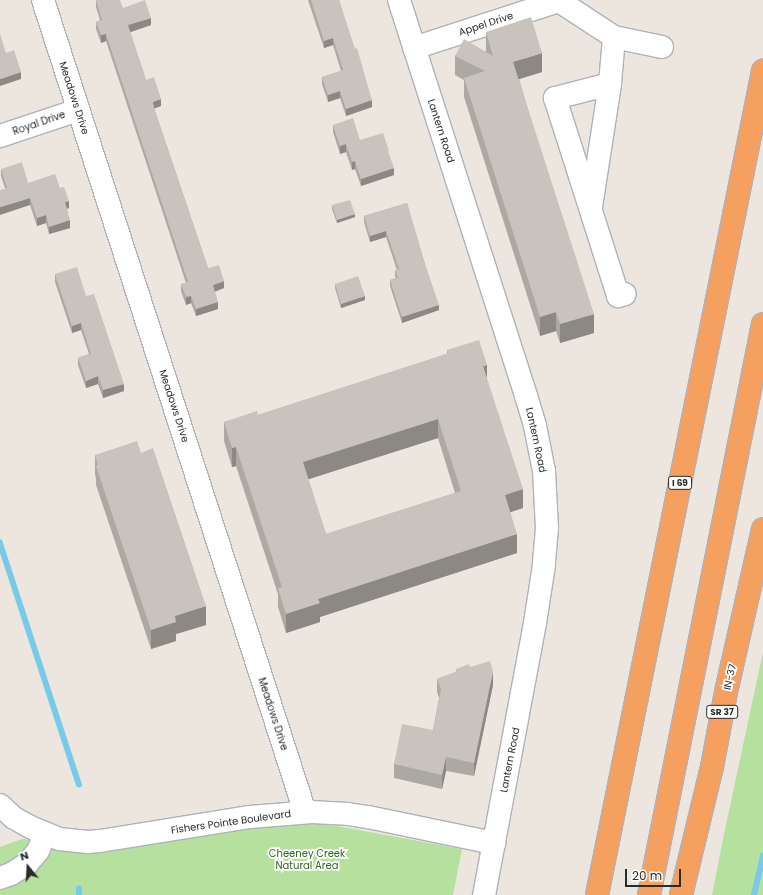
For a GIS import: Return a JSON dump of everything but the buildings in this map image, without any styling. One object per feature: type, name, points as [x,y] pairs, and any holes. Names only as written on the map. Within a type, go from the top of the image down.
[{"type":"highway","name":"I 69","points":[[596,895],[763,71]]},
{"type":"highway","points":[[649,895],[763,324]]},
{"type":"highway","name":"IN-37","points":[[681,895],[712,767],[726,692],[763,529]]},
{"type":"street","name":"Meadows Drive","points":[[43,0],[305,812]]},
{"type":"street","name":"Lantern Road","points":[[399,0],[526,396],[535,426],[544,471],[546,528],[544,565],[535,622],[484,895]]},
{"type":"street","name":"Appel Drive","points":[[414,48],[559,1]]},
{"type":"street","points":[[559,1],[614,37],[662,47]]},
{"type":"street","points":[[591,211],[610,84],[614,37]]},
{"type":"street","points":[[610,84],[555,98],[618,296],[625,294]]},
{"type":"street","name":"Royal Drive","points":[[0,136],[78,110]]},
{"type":"street","name":"Fishers Pointe Boulevard","points":[[0,805],[14,818],[45,834],[64,840],[100,841],[250,817],[305,812],[354,815],[494,843]]},
{"type":"street","points":[[0,878],[11,874],[27,864],[38,851],[45,834]]},
{"type":"green space","points":[[763,652],[763,895],[712,895],[723,839]]},
{"type":"green space","name":"Cheeney Creek Natural Area","points":[[315,822],[462,849],[453,895],[0,895],[0,847],[22,839],[108,850],[248,826]]},
{"type":"waterway","points":[[0,542],[79,784]]},
{"type":"waterway","points":[[754,895],[763,856]]},
{"type":"waterway","points":[[79,889],[79,895]]}]
